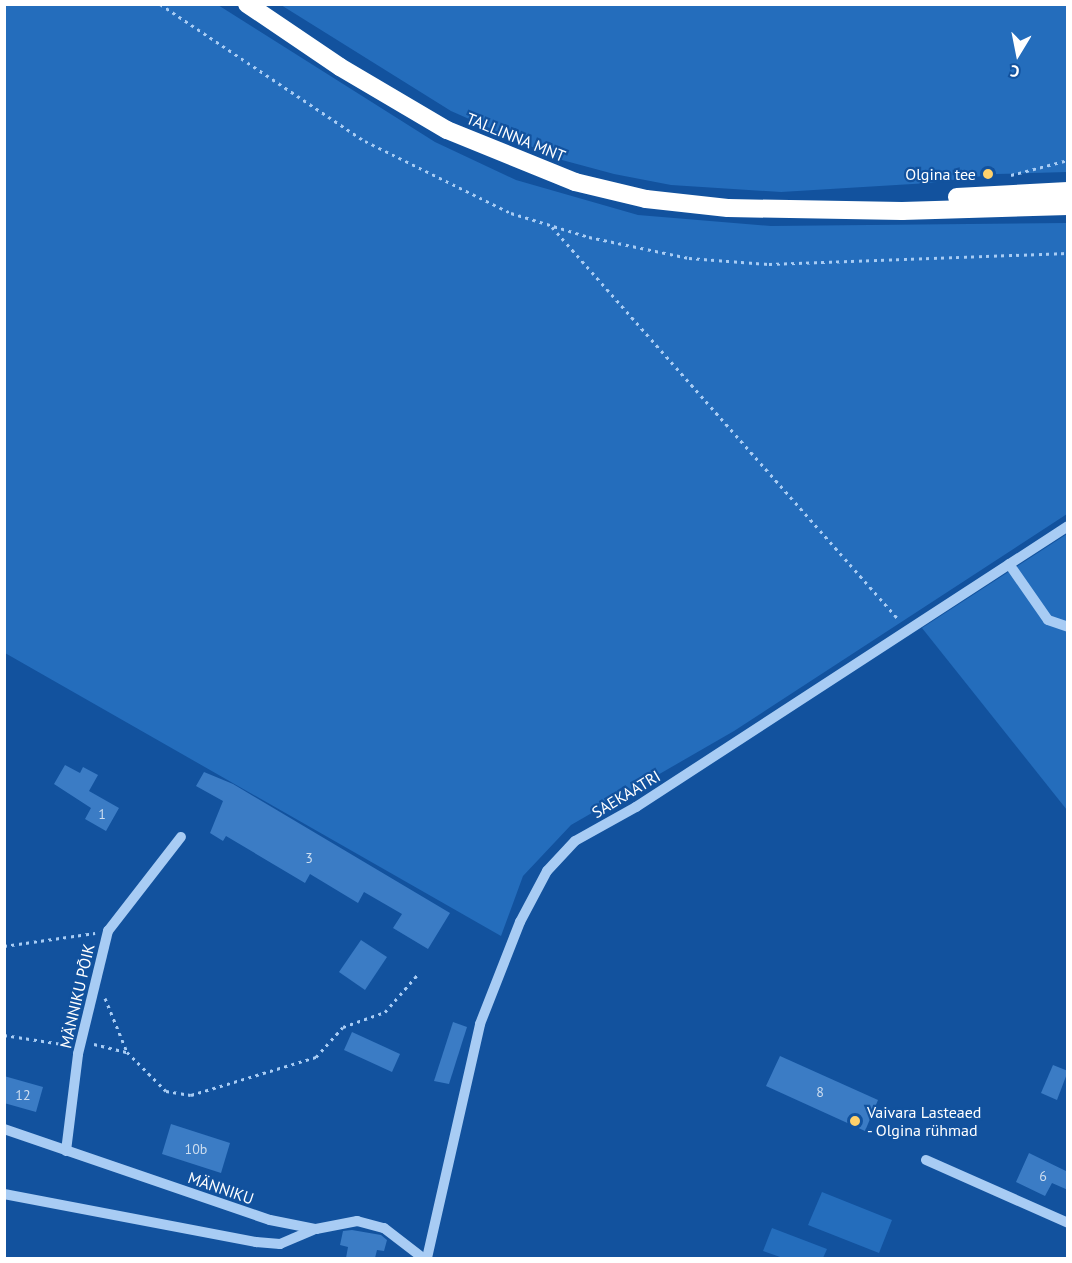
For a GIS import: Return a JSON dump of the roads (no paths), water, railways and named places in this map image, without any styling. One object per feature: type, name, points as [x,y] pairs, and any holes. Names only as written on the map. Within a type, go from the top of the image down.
[{"type":"highway","name":"TALLINNA MNT","points":[[247,4],[340,67],[447,130],[566,179],[646,199],[803,210],[1068,206]]},
{"type":"highway","name":"TALLINNA MNT","points":[[803,210],[1068,191]]},
{"type":"street","points":[[1025,207],[1068,211]]},
{"type":"street","name":"SAEKAATRI","points":[[425,1258],[480,1024],[520,922],[547,871],[575,841],[636,807],[1068,526]]},
{"type":"street","points":[[1009,564],[1048,620],[1068,627]]},
{"type":"street","name":"MÄNNIKU PÕIK","points":[[66,1151],[79,1048],[108,932],[181,837]]},
{"type":"street","name":"MÄNNIKU","points":[[4,1129],[253,1215],[316,1229],[357,1221],[384,1228],[425,1258]]},
{"type":"street","points":[[926,1160],[1068,1223]]},
{"type":"street","points":[[4,1194],[256,1242],[280,1244],[316,1229]]},
{"type":"place","name":"Olgina tee","points":[[988,174]]},
{"type":"place","name":"Vaivara Lasteaed - Olgina rühmad","points":[[855,1121]]}]
